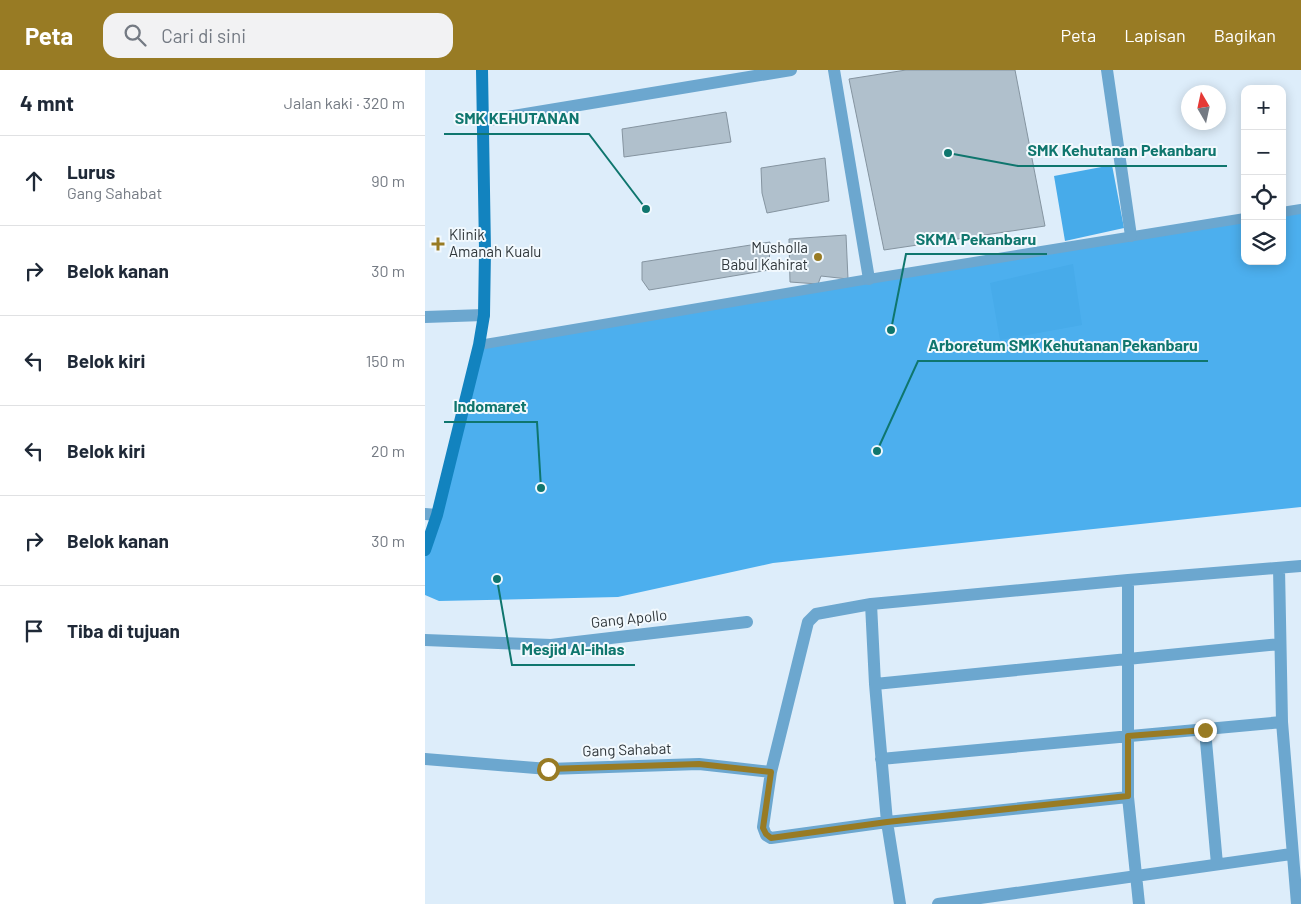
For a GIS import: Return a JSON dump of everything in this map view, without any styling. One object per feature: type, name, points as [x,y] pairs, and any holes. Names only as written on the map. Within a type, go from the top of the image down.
[{"type":"main road","points":[[425,550],[431,514],[479,345],[484,315],[485,250],[482,70]]},
{"type":"street","points":[[709,70],[711,83]]},
{"type":"street","points":[[483,121],[791,70]]},
{"type":"street","points":[[834,70],[869,279]]},
{"type":"street","points":[[1107,70],[1131,236]]},
{"type":"street","points":[[425,317],[484,315]]},
{"type":"street","points":[[1128,796],[887,822],[771,838],[763,828],[771,772],[809,622],[816,614],[871,604],[1301,566]]},
{"type":"street","points":[[1279,568],[1282,722],[1291,854],[1297,904]]},
{"type":"street","points":[[1129,580],[1128,796],[1139,904]]},
{"type":"street","points":[[871,604],[875,684],[887,822],[900,904]]},
{"type":"street","name":"Gang Apollo","points":[[425,640],[551,644],[747,622]]},
{"type":"street","points":[[875,684],[1280,644]]},
{"type":"street","points":[[881,759],[1282,722]]},
{"type":"street","points":[[1205,730],[1217,864]]},
{"type":"street","name":"Gang Sahabat","points":[[425,760],[548,769],[699,764],[771,772]]},
{"type":"street","points":[[938,904],[1291,854]]},
{"type":"lane","points":[[1286,211],[1301,209]]},
{"type":"lane","points":[[479,345],[1241,219]]},
{"type":"shaded area","points":[[1112,165],[1124,228],[1065,241],[1054,176]]},
{"type":"shaded area","points":[[1301,209],[1301,507],[773,563],[618,597],[439,601],[425,595],[425,550],[479,345],[1241,219],[1241,265],[1286,265],[1286,211]]},
{"type":"shaded area","points":[[1073,264],[1082,325],[1000,340],[990,283]]},
{"type":"building","points":[[906,70],[1015,70],[1045,226],[884,250],[849,79]]},
{"type":"building","points":[[726,112],[731,142],[624,157],[622,129]]},
{"type":"building","points":[[825,158],[829,201],[767,213],[762,193],[761,168]]},
{"type":"building","name":"Musholla Babul Kahirat","points":[[846,235],[848,279],[821,276],[818,284],[790,282],[789,239]]},
{"type":"building","points":[[770,242],[769,270],[649,290],[642,280],[642,262]]},
{"type":"place","name":"SMK Kehutanan Pekanbaru","points":[[948,153]]},
{"type":"place","name":"SMK KEHUTANAN","points":[[646,209]]},
{"type":"place","name":"Klinik Amanah Kualu","points":[[438,244]]},
{"type":"place","name":"Musholla Babul Kahirat","points":[[818,257]]},
{"type":"place","name":"SKMA Pekanbaru","points":[[891,330]]},
{"type":"place","name":"Arboretum SMK Kehutanan Pekanbaru","points":[[877,451]]},
{"type":"place","name":"Indomaret","points":[[541,488]]},
{"type":"place","name":"Mesjid Al-ihlas","points":[[497,579]]},
{"type":"route","points":[[548,769],[699,764],[771,772],[763,828],[771,838],[887,822],[1128,796],[1128,736],[1205,730]]}]
